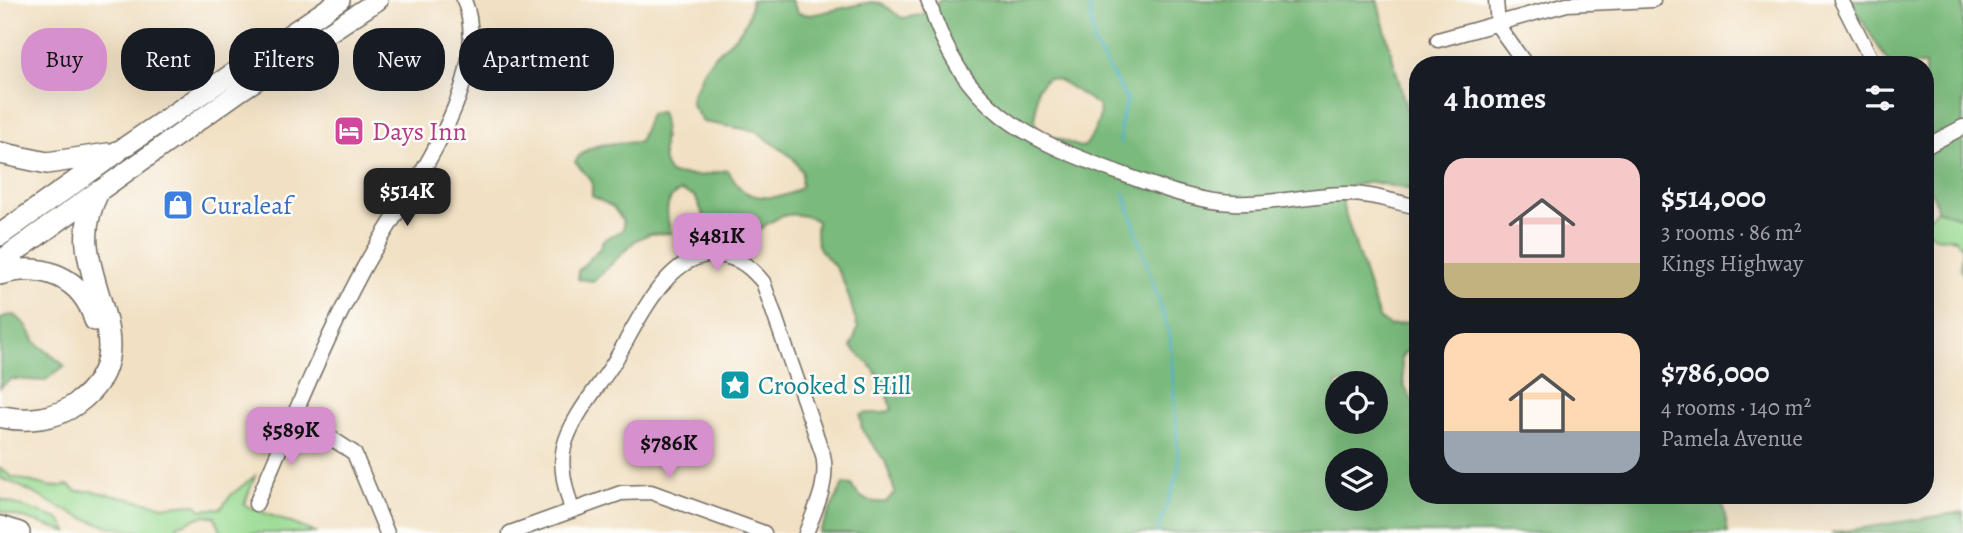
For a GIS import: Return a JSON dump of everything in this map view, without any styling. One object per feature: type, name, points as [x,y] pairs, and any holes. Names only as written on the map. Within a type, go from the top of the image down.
[{"type":"highway","points":[[0,153],[32,161],[57,163],[117,152]]},
{"type":"highway","points":[[0,235],[117,152]]},
{"type":"highway","points":[[0,262],[98,192]]},
{"type":"highway","points":[[2,417],[37,418],[67,410],[89,393],[105,368],[109,327],[86,238],[90,213],[98,192]]},
{"type":"highway","points":[[0,274],[38,269],[68,281],[86,299],[97,335],[89,370],[76,387],[53,402],[2,417]]},
{"type":"main road","points":[[117,152],[340,0]]},
{"type":"main road","points":[[98,192],[240,91],[378,0]]},
{"type":"street","points":[[256,504],[362,271],[446,130],[471,47],[470,21],[464,0]]},
{"type":"street","points":[[928,0],[937,29],[958,68],[990,107],[1028,135],[1054,149],[1186,197],[1210,201],[1235,203],[1346,194],[1409,205]]},
{"type":"street","points":[[1496,0],[1498,26],[1520,56]]},
{"type":"street","points":[[1438,40],[1498,26],[1567,4],[1653,0]]},
{"type":"street","points":[[1841,0],[1869,56]]},
{"type":"street","points":[[1934,140],[1963,127]]},
{"type":"street","points":[[572,510],[563,467],[568,435],[671,273],[698,255],[718,255],[737,259],[751,268],[763,282],[824,455],[826,476],[806,533]]},
{"type":"street","points":[[296,415],[354,453],[387,533]]},
{"type":"street","points":[[510,533],[621,492],[643,491],[764,533]]},
{"type":"green space","points":[[751,0],[791,0],[798,13],[811,15],[871,2],[881,3],[902,18],[921,15],[941,0],[1377,0],[1409,118],[1409,189],[1372,182],[1350,186],[1343,197],[1343,207],[1379,318],[1390,326],[1409,322],[1409,348],[1401,357],[1404,386],[1409,395],[1409,504],[1723,504],[1728,533],[819,533],[843,484],[851,485],[862,497],[875,502],[886,502],[895,492],[885,461],[862,430],[860,415],[885,413],[892,409],[877,375],[851,347],[858,328],[843,281],[819,247],[817,221],[802,215],[789,215],[778,218],[738,242],[726,244],[709,228],[695,196],[681,191],[671,198],[667,208],[671,233],[649,234],[636,240],[594,281],[578,279],[578,271],[600,248],[603,240],[623,230],[623,221],[613,207],[592,196],[592,181],[575,162],[580,155],[595,147],[639,142],[650,114],[661,112],[664,160],[671,174],[700,176],[727,170],[742,190],[759,197],[782,196],[801,187],[802,172],[793,158],[756,131],[703,122],[691,104],[692,94],[708,64],[745,24]],"holes":[[[1047,78],[1059,80],[1098,105],[1099,121],[1085,146],[1080,147],[1044,133],[1035,124],[1037,89]]]},
{"type":"green space","points":[[1849,0],[1963,0],[1963,218],[1937,210],[1934,199],[1934,56],[1884,56]]},
{"type":"green space","points":[[1937,210],[1963,218],[1963,273],[1960,270],[1962,248],[1956,239],[1934,236],[1934,213]]},
{"type":"green space","points":[[15,315],[27,326],[35,342],[65,366],[44,381],[11,379],[0,388],[0,320],[5,316]]},
{"type":"green space","points":[[0,468],[12,477],[52,487],[68,485],[77,491],[91,491],[165,506],[195,504],[202,510],[221,508],[232,494],[255,476],[244,505],[317,533],[222,533],[215,517],[205,515],[177,526],[176,533],[116,528],[74,514],[0,478]]},
{"type":"green space","points":[[0,499],[59,519],[68,532],[0,511]]},
{"type":"green space","points":[[1963,512],[1963,533],[1831,533]]},
{"type":"waterway","points":[[1089,0],[1094,44],[1127,100],[1120,126],[1121,144]]},
{"type":"waterway","points":[[1124,193],[1170,336],[1179,470],[1157,533]]},
{"type":"place","name":"Days Inn","points":[[349,131]]},
{"type":"place","name":"Curaleaf","points":[[178,205]]},
{"type":"place","name":"Crooked S Hill","points":[[735,385]]}]
